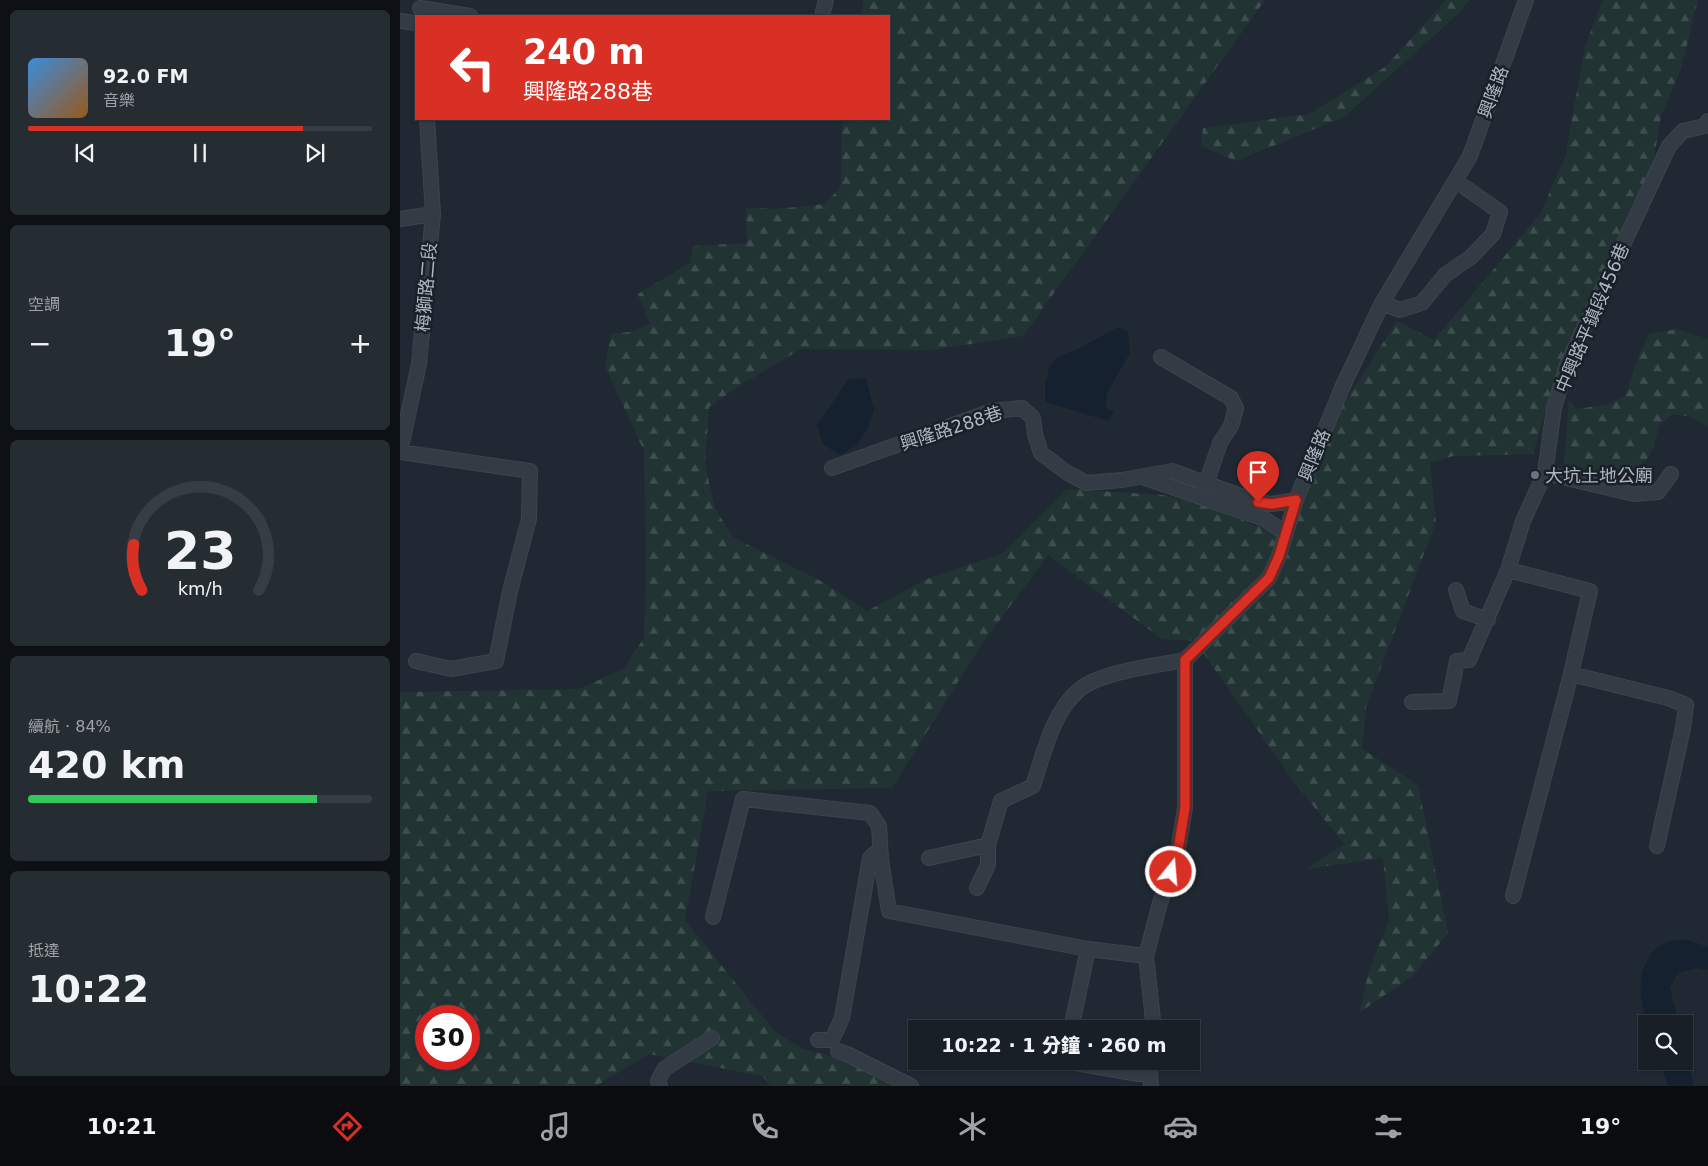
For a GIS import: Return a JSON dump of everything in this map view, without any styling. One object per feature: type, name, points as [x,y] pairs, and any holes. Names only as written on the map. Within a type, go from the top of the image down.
[{"type":"street","points":[[822,15],[826,0]]},
{"type":"street","name":"興隆路","points":[[1185,660],[1269,578],[1279,556],[1296,500],[1342,388],[1382,303],[1470,156],[1526,0]]},
{"type":"street","points":[[420,8],[464,15]]},
{"type":"street","points":[[400,21],[415,23]]},
{"type":"street","name":"梅獅路二段","points":[[400,452],[419,364],[433,214],[427,120]]},
{"type":"street","name":"中興路平鎮段456巷","points":[[1412,702],[1449,701],[1457,661],[1469,660],[1488,620],[1508,570],[1523,522],[1545,473],[1554,408],[1568,366],[1669,146],[1683,131],[1705,126],[1708,121]]},
{"type":"street","points":[[1382,303],[1400,310],[1422,303],[1445,275],[1471,257],[1493,234],[1500,212],[1456,181]]},
{"type":"street","points":[[400,219],[433,214]]},
{"type":"street","points":[[1161,357],[1232,398],[1236,408],[1231,426],[1220,443],[1206,484]]},
{"type":"street","name":"興隆路288巷","points":[[832,468],[992,411],[1022,408],[1033,418],[1035,434],[1042,453],[1066,472],[1086,483],[1122,480],[1172,471],[1258,502],[1272,504],[1296,500]]},
{"type":"street","points":[[400,452],[530,471],[529,519],[510,591],[496,661],[451,669],[416,661]]},
{"type":"street","points":[[1545,473],[1634,494],[1658,492],[1671,474]]},
{"type":"street","points":[[1140,476],[1265,519],[1285,534]]},
{"type":"street","points":[[1508,570],[1590,591],[1513,896]]},
{"type":"street","points":[[1456,590],[1463,611],[1488,620]]},
{"type":"street","points":[[977,888],[988,865],[988,845],[1001,801],[1034,786],[1046,746],[1061,712],[1079,689],[1108,675],[1185,660],[1185,808],[1177,856],[1160,903],[1146,956],[1153,1020]]},
{"type":"street","points":[[1570,674],[1668,698],[1686,705],[1683,728],[1657,846]]},
{"type":"street","points":[[714,917],[743,799],[870,814],[879,826],[880,850],[889,912],[1088,949],[1146,956]]},
{"type":"street","points":[[929,858],[988,845]]},
{"type":"street","points":[[818,1040],[832,1040],[842,1018],[870,858],[880,850]]},
{"type":"street","points":[[1073,1020],[1088,949]]},
{"type":"street","points":[[660,1086],[658,1081],[664,1069],[712,1038]]},
{"type":"street","points":[[838,1051],[912,1086]]},
{"type":"street","points":[[1116,1070],[1138,1074],[1151,1073]]},
{"type":"green space","points":[[864,0],[1265,0],[1023,336],[932,350],[801,349],[739,386],[709,407],[705,464],[715,509],[734,538],[823,582],[867,611],[927,579],[1003,553],[1067,489],[1162,495],[1221,508],[1252,525],[1290,531],[1336,416],[1397,321],[1434,340],[1540,214],[1565,158],[1585,46],[1603,0],[1698,0],[1681,69],[1661,116],[1650,181],[1556,373],[1533,454],[1453,456],[1430,463],[1436,522],[1366,707],[1362,749],[1418,785],[1448,933],[1413,976],[1360,1012],[1368,973],[1389,920],[1383,858],[1306,869],[1344,844],[1294,782],[1195,641],[1162,639],[1048,555],[981,645],[892,788],[708,791],[685,920],[775,1032],[803,1049],[870,1066],[895,1086],[771,1086],[762,1076],[649,1054],[596,1086],[400,1086],[400,692],[579,689],[623,669],[644,638],[646,568],[644,451],[605,366],[611,334],[630,332],[650,324],[638,294],[690,263],[693,246],[747,243],[746,208],[777,209],[825,204],[841,186],[842,120],[890,120],[890,15],[861,15]]},
{"type":"green space","points":[[1446,0],[1470,0],[1460,12],[1344,117],[1236,161],[1201,146],[1203,128],[1309,114],[1385,67]]},
{"type":"green space","points":[[1677,329],[1708,339],[1708,427],[1691,417],[1673,414],[1659,425],[1652,451],[1645,461],[1622,476],[1564,465],[1569,400],[1576,409],[1606,405],[1625,396],[1638,358],[1649,334]]},
{"type":"water","points":[[1118,327],[1128,332],[1130,353],[1107,393],[1106,407],[1114,412],[1109,421],[1045,402],[1045,384],[1049,368],[1056,358],[1080,348]]},
{"type":"water","points":[[866,378],[874,410],[867,430],[856,446],[840,455],[823,444],[817,425],[849,379]]},
{"type":"water","points":[[1688,940],[1708,947],[1708,970],[1696,968],[1678,973],[1670,988],[1677,1015],[1645,1015],[1640,989],[1646,962],[1657,948],[1664,943]]},
{"type":"water","points":[[1663,1070],[1690,1070],[1694,1086],[1668,1086]]},
{"type":"place","name":"大坑土地公廟","points":[[1535,475]]},
{"type":"route","points":[[1171,872],[1177,856],[1185,808],[1185,660],[1269,578],[1279,556],[1296,500],[1272,504],[1258,502]]}]
